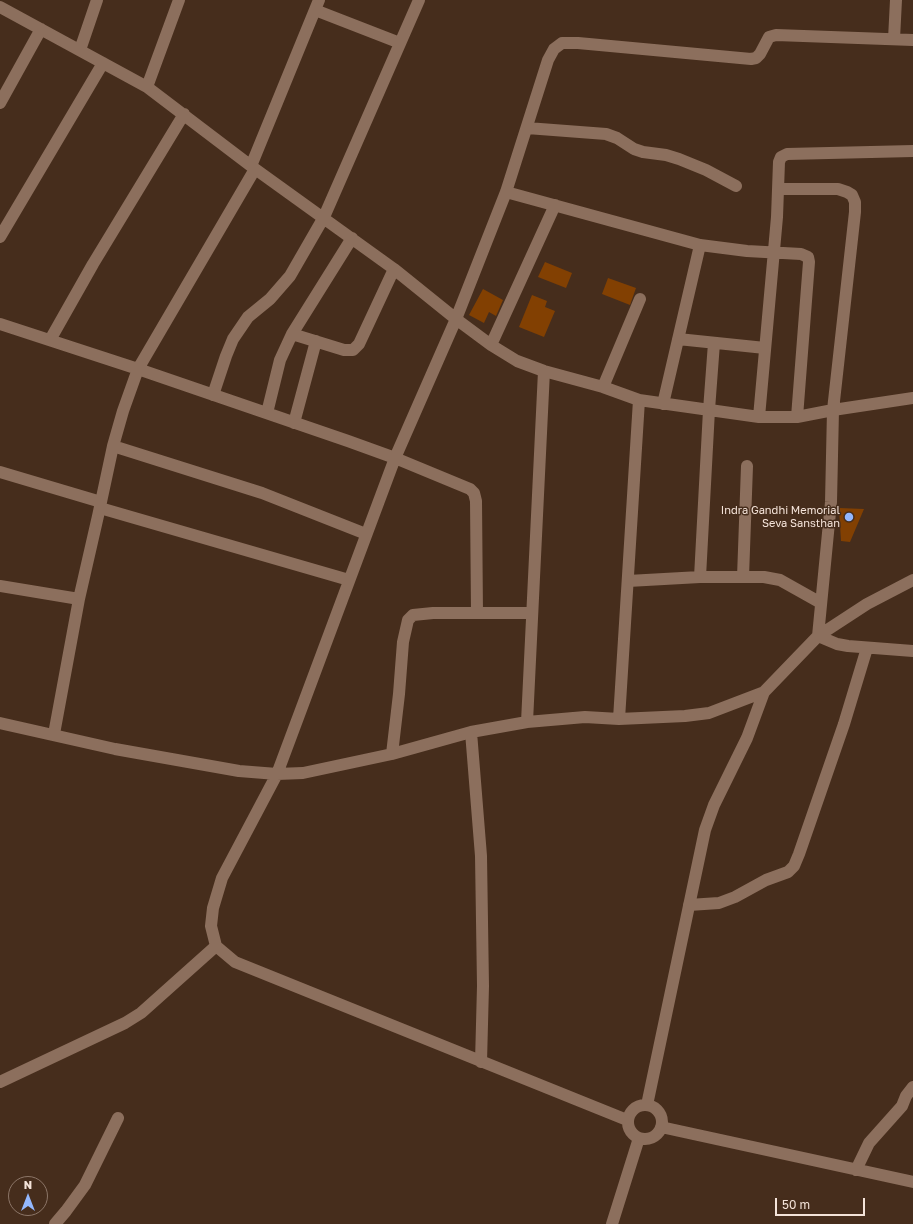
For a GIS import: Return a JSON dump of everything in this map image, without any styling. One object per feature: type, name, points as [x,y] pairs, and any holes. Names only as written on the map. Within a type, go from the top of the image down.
[{"type":"street","points":[[80,50],[97,0]]},
{"type":"street","points":[[147,87],[178,0]]},
{"type":"street","points":[[213,395],[233,339],[248,317],[270,299],[290,276],[324,217],[419,0]]},
{"type":"street","points":[[894,40],[896,0]]},
{"type":"street","points":[[2,5],[41,29],[147,87],[253,167],[394,269],[456,320],[491,345],[517,361],[544,372],[602,387],[639,400],[759,418],[797,417],[913,398]]},
{"type":"street","points":[[54,734],[78,599],[113,446],[123,411],[138,369],[253,167],[317,5],[400,43]]},
{"type":"street","points":[[0,103],[41,29]]},
{"type":"street","points":[[627,1120],[235,962],[216,946],[211,926],[213,908],[222,878],[277,774],[395,458],[456,320],[506,192],[548,60],[554,49],[562,44],[578,43],[751,59],[756,58],[760,54],[766,40],[776,35],[913,40]]},
{"type":"street","points":[[0,237],[103,63]]},
{"type":"street","points":[[50,340],[93,264],[184,114]]},
{"type":"street","points":[[527,128],[606,134],[617,138],[634,149],[679,159],[706,170],[736,186]]},
{"type":"street","points":[[759,418],[774,252],[779,162],[781,157],[787,154],[913,150]]},
{"type":"street","points":[[778,189],[838,189],[847,192],[852,196],[855,202],[833,410],[830,502],[818,636]]},
{"type":"street","points":[[506,192],[700,246],[747,252],[801,254],[808,257],[809,262],[797,417]]},
{"type":"street","points":[[491,345],[555,205]]},
{"type":"street","points":[[267,413],[280,360],[292,334],[352,238]]},
{"type":"street","points":[[663,404],[700,246]]},
{"type":"street","points":[[292,334],[344,350],[353,350],[359,344],[394,269]]},
{"type":"street","points":[[602,387],[640,299]]},
{"type":"street","points":[[0,324],[138,369],[395,458],[470,490],[474,494],[476,502],[477,613]]},
{"type":"street","points":[[678,340],[765,348]]},
{"type":"street","points":[[294,423],[316,341]]},
{"type":"street","points":[[700,577],[714,343]]},
{"type":"street","points":[[527,722],[544,372]]},
{"type":"street","points":[[619,719],[639,400]]},
{"type":"street","points":[[113,446],[269,495],[366,534]]},
{"type":"street","points":[[743,577],[747,466]]},
{"type":"street","points":[[0,472],[100,505],[349,580]]},
{"type":"street","points":[[628,581],[700,577],[764,577],[780,580],[821,603]]},
{"type":"street","points":[[647,1105],[705,830],[714,806],[747,738],[764,692],[818,636],[866,604],[913,580]]},
{"type":"street","points":[[0,586],[78,599]]},
{"type":"street","points":[[392,754],[403,642],[408,620],[413,616],[433,613],[532,613]]},
{"type":"street","points":[[818,636],[837,644],[867,648],[913,651]]},
{"type":"street","points":[[689,905],[719,903],[735,897],[766,880],[788,872],[794,866],[844,724],[867,648]]},
{"type":"street","points":[[0,723],[115,749],[239,771],[277,774],[303,773],[392,754],[471,732],[527,722],[585,717],[619,719],[685,716],[709,713],[764,692]]},
{"type":"street","points":[[471,732],[480,856],[483,986],[481,1062]]},
{"type":"street","points":[[0,1082],[141,1014],[216,946]]},
{"type":"street","points":[[856,1170],[869,1143],[902,1106],[906,1096],[913,1087]]},
{"type":"street","points":[[647,1105],[659,1113],[662,1119],[661,1127],[658,1133],[654,1136],[646,1138],[639,1138],[632,1133],[629,1129],[627,1120],[632,1111],[639,1106],[647,1105]]},
{"type":"street","points":[[55,1224],[85,1185],[118,1118]]},
{"type":"street","points":[[661,1127],[913,1182]]},
{"type":"street","points":[[612,1224],[639,1138]]},
{"type":"building","points":[[545,262],[572,273],[566,288],[538,277]]},
{"type":"building","points":[[608,278],[636,288],[630,305],[602,294]]},
{"type":"building","points":[[483,289],[503,300],[496,316],[489,312],[484,323],[469,315]]},
{"type":"building","points":[[532,295],[547,301],[545,307],[555,311],[544,337],[519,327]]},
{"type":"building","points":[[839,508],[864,509],[850,542],[841,541]]},
{"type":"place","name":"Indra Gandhi Memorial Seva Sansthan","points":[[849,517]]}]
